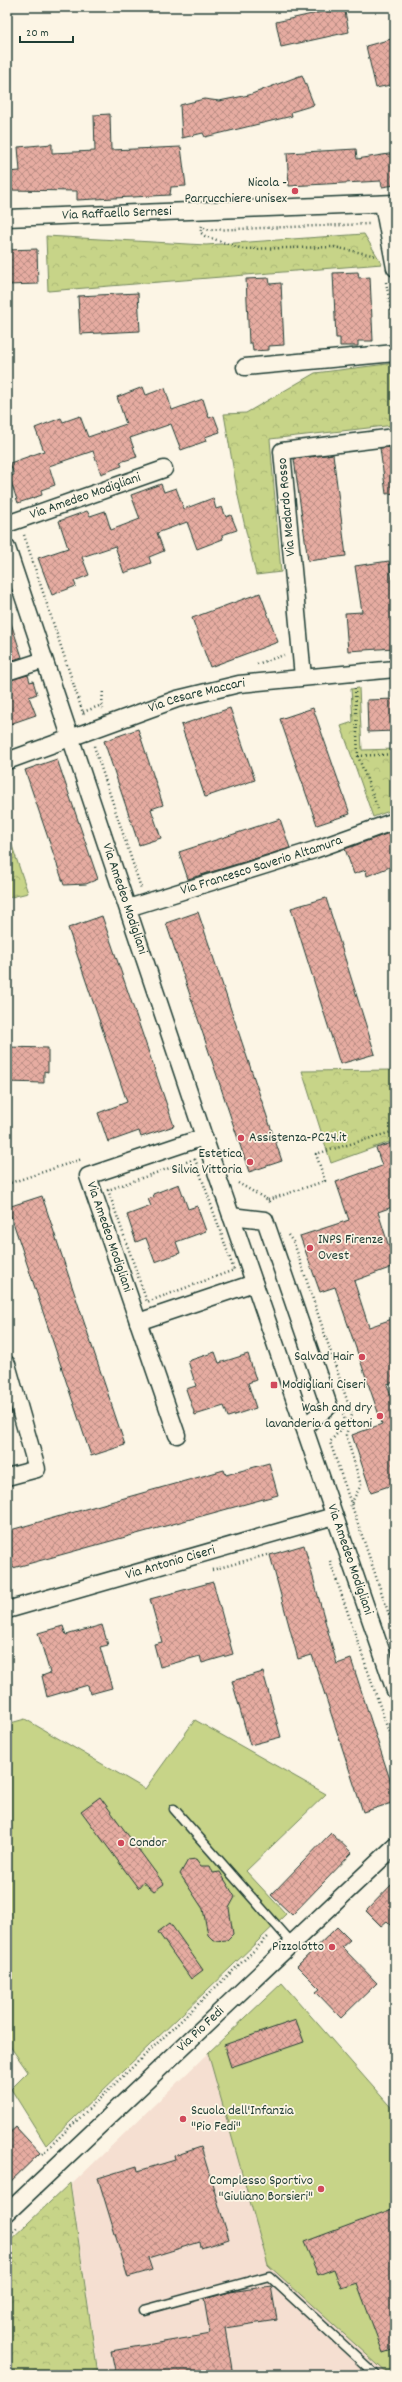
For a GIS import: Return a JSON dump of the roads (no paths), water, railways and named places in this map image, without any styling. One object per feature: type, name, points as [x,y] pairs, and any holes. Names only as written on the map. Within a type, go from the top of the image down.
[{"type":"street","name":"Via Raffaello Sernesi","points":[[7,218],[389,204]]},
{"type":"street","points":[[389,204],[390,274]]},
{"type":"street","points":[[245,367],[392,353]]},
{"type":"street","name":"Via Medardo Rosso","points":[[303,677],[282,451],[395,437]]},
{"type":"street","name":"Via Amedeo Modigliani","points":[[13,521],[164,469]]},
{"type":"street","name":"Via Amedeo Modigliani","points":[[7,548],[69,739],[138,902],[204,1137],[304,1428],[342,1514],[395,1692]]},
{"type":"street","points":[[7,672],[44,660]]},
{"type":"street","name":"Via Cesare Maccari","points":[[7,761],[177,699],[239,684],[395,669]]},
{"type":"street","name":"Via Francesco Saverio Altamura","points":[[138,902],[314,850],[388,819]]},
{"type":"street","name":"Via Amedeo Modigliani","points":[[177,1435],[88,1176],[204,1137]]},
{"type":"street","points":[[231,1216],[265,1220],[329,1406],[304,1428]]},
{"type":"street","points":[[138,1322],[254,1283]]},
{"type":"street","points":[[7,1364],[11,1398],[37,1469],[7,1477]]},
{"type":"street","name":"Via Antonio Ciseri","points":[[7,1610],[342,1514]]},
{"type":"street","name":"Via Pio Fedi","points":[[7,2213],[395,1846]]},
{"type":"lane","points":[[174,1809],[292,1943]]},
{"type":"lane","points":[[144,2310],[269,2276],[376,2375]]},
{"type":"place","name":"Nicola - Parrucchiere unisex","points":[[295,191]]},
{"type":"place","name":"Assistenza-PC24.it","points":[[241,1138]]},
{"type":"place","name":"Estetica Silvia Vittoria","points":[[250,1162]]},
{"type":"place","name":"INPS Firenze Ovest","points":[[310,1248]]},
{"type":"place","name":"Salvad Hair","points":[[362,1357]]},
{"type":"place","name":"Modigliani Ciseri","points":[[274,1385]]},
{"type":"place","name":"Wash and dry lavanderia a gettoni","points":[[380,1416]]},
{"type":"place","name":"Condor","points":[[121,1843]]},
{"type":"place","name":"Pizzolotto","points":[[332,1947]]},
{"type":"place","name":"Scuola dell'Infanzia \"Pio Fedi\"","points":[[183,2119]]},
{"type":"place","name":"Complesso Sportivo \"Giuliano Borsieri\"","points":[[321,2189]]}]
